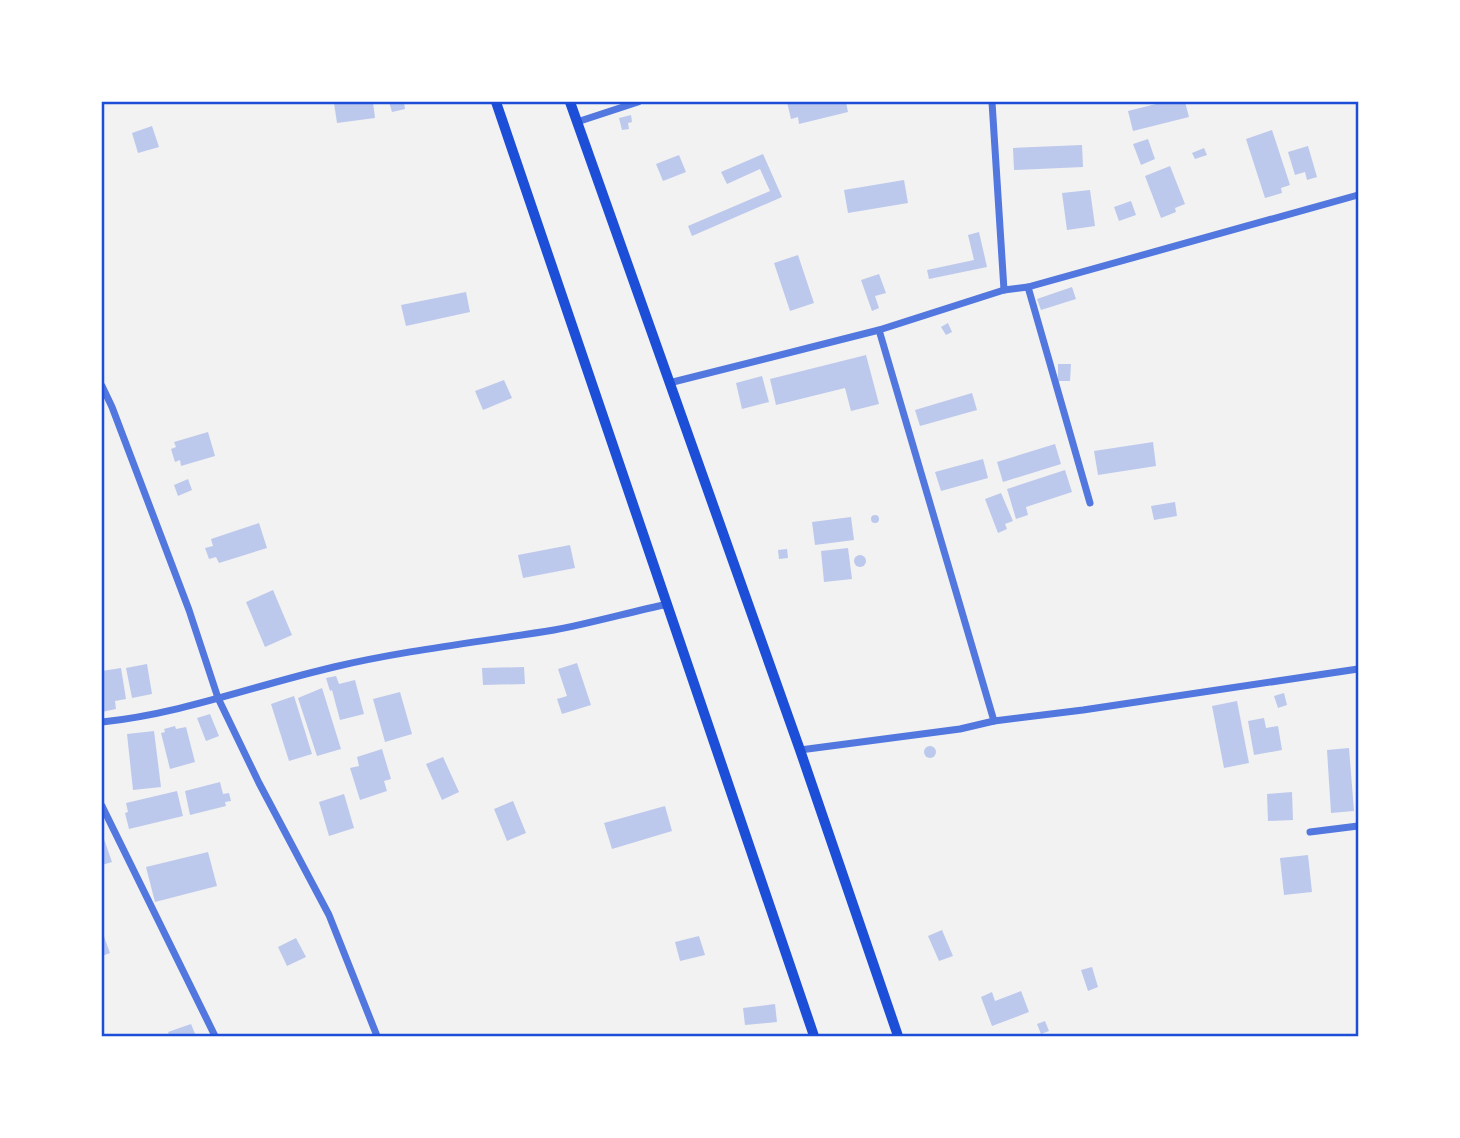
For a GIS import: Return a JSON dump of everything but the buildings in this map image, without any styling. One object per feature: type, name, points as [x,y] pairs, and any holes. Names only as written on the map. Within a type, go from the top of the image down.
[{"type":"highway","points":[[496,102],[814,1037]]},
{"type":"highway","points":[[570,102],[800,750],[898,1037]]},
{"type":"street","points":[[577,122],[638,102]]},
{"type":"street","points":[[992,102],[1004,290]]},
{"type":"street","points":[[669,383],[879,330],[1004,290],[1028,287],[1359,195]]},
{"type":"street","points":[[1028,287],[1090,503]]},
{"type":"street","points":[[879,330],[994,721]]},
{"type":"street","points":[[102,386],[179,585],[218,698],[259,783],[329,915],[377,1037]]},
{"type":"street","points":[[102,722],[134,719],[195,705],[335,667],[415,651],[557,629],[668,604]]},
{"type":"street","points":[[800,750],[960,729],[994,721],[1359,669]]},
{"type":"street","points":[[102,806],[215,1037]]},
{"type":"street","points":[[1310,832],[1359,826]]}]
